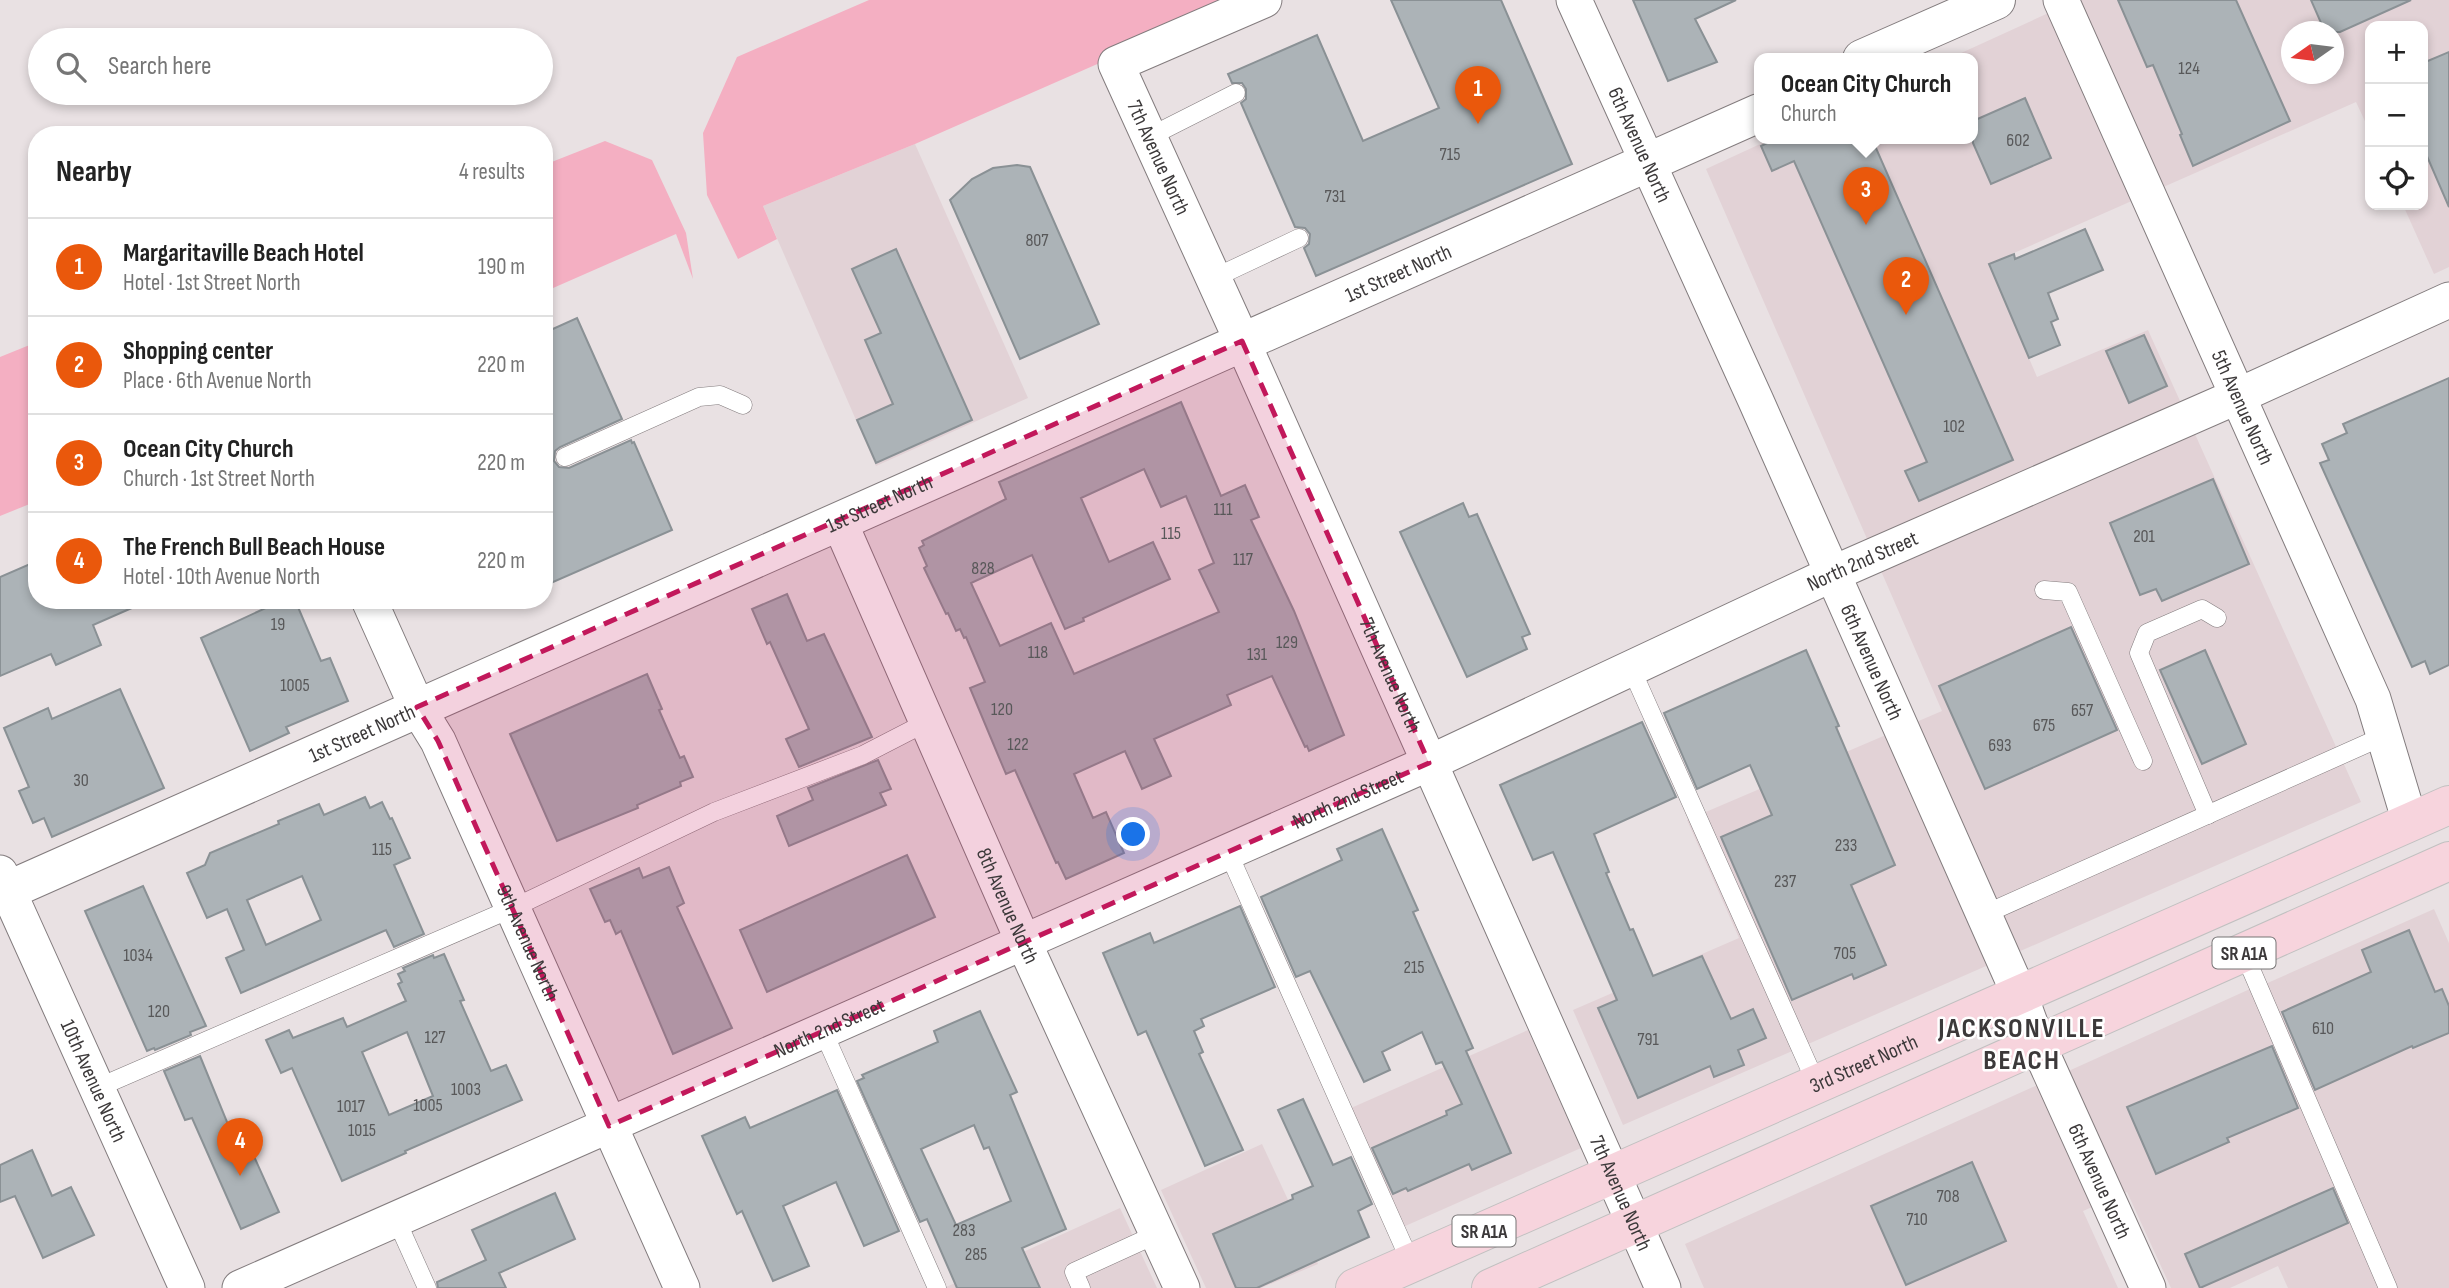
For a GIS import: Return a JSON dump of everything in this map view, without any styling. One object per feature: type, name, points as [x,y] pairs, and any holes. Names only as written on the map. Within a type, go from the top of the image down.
[{"type":"main road","name":"3rd Street North","points":[[1355,1288],[2449,805]]},
{"type":"main road","name":"SR A1A","points":[[1492,1288],[2244,953],[2446,869]]},
{"type":"street","name":"7th Avenue North","points":[[1264,0],[1116,64],[1214,278],[1663,1288]]},
{"type":"street","name":"6th Avenue North","points":[[1574,0],[2148,1288]]},
{"type":"street","points":[[1876,53],[1996,0]]},
{"type":"street","name":"5th Avenue North","points":[[2061,0],[2373,699],[2410,822]]},
{"type":"street","name":"1st Street North","points":[[3,886],[417,707],[1754,115]]},
{"type":"street","name":"North 2nd Street","points":[[240,1288],[1429,763],[1832,574],[2238,396],[2449,300]]},
{"type":"street","name":"8th Avenue North","points":[[839,521],[1023,942],[1182,1288]]},
{"type":"street","name":"9th Avenue North","points":[[373,609],[417,707],[438,741],[682,1288]]},
{"type":"street","name":"10th Avenue North","points":[[3,886],[187,1288]]},
{"type":"lane","points":[[1149,137],[1236,93]]},
{"type":"lane","points":[[1214,278],[1300,238]]},
{"type":"lane","points":[[565,457],[699,397],[720,395],[743,405]]},
{"type":"lane","points":[[2044,590],[2068,592],[2143,761]]},
{"type":"lane","points":[[2208,815],[2139,653],[2147,633],[2202,609],[2217,618]]},
{"type":"lane","points":[[1631,668],[1817,1085]]},
{"type":"lane","points":[[97,1088],[513,908],[714,812],[863,755],[927,722]]},
{"type":"lane","points":[[1983,915],[2386,736]]},
{"type":"lane","points":[[1227,852],[1411,1263]]},
{"type":"lane","points":[[2244,953],[2388,1288]]},
{"type":"lane","points":[[823,1031],[937,1288]]},
{"type":"lane","points":[[396,1219],[427,1288]]},
{"type":"lane","points":[[1081,1288],[1074,1272],[1157,1234]]},
{"type":"highlighted area","points":[[1242,341],[1429,763],[609,1126],[438,741],[417,707]]},
{"type":"shaded area","points":[[869,0],[1243,0],[915,144],[763,206],[777,239],[738,259],[707,195],[703,133],[737,57]]},
{"type":"shaded area","points":[[2077,0],[2449,0],[2449,267],[2434,274],[2405,210],[2428,210],[2428,21],[2365,21],[2365,121],[2356,102],[1989,264],[2037,377],[2148,330],[2361,802],[1623,1125],[1573,1010],[1739,938],[1687,820],[1942,711],[1706,169],[1760,144],[1978,144],[1978,53],[1961,53]]},
{"type":"shaded area","points":[[605,141],[652,160],[686,233],[693,279],[676,234],[553,288],[553,161]]},
{"type":"shaded area","points":[[915,144],[1028,398],[876,466],[763,206]]},
{"type":"shaded area","points":[[28,346],[28,505],[0,516],[0,357]]},
{"type":"shaded area","points":[[2434,909],[2449,943],[2449,1288],[2288,1288],[2278,1266],[2230,1288],[2171,1288],[2127,1192],[2083,1211],[2118,1288],[1704,1288],[1685,1244],[2250,989],[2328,1171],[2263,985]]},
{"type":"shaded area","points":[[1528,1030],[1581,1148],[1403,1227],[1351,1108]]},
{"type":"shaded area","points":[[1262,1144],[1318,1264],[1261,1288],[1206,1288],[1161,1190]]},
{"type":"shaded area","points":[[1120,1208],[1157,1288],[944,1288]]},
{"type":"building","points":[[1391,0],[1501,0],[1572,164],[1316,276],[1304,248],[1309,244],[1310,234],[1305,228],[1295,227],[1241,103],[1246,99],[1246,89],[1242,83],[1232,83],[1228,74],[1317,35],[1363,141],[1439,108]]},
{"type":"building","points":[[1633,0],[1736,0],[1695,19],[1717,62],[1668,81]]},
{"type":"building","points":[[2118,0],[2236,0],[2290,121],[2193,166],[2153,65],[2147,67]]},
{"type":"building","points":[[2311,0],[2411,0],[2344,30],[2344,21],[2320,21]]},
{"type":"building","points":[[2449,52],[2449,207],[2428,159],[2428,61]]},
{"type":"building","points":[[2025,98],[2051,158],[1991,184],[1973,144],[1978,144],[1978,119]]},
{"type":"building","points":[[1874,144],[2013,460],[1919,501],[1905,471],[1927,462],[1794,161],[1772,171],[1761,146]]},
{"type":"building","points":[[1017,165],[1030,167],[1099,324],[1020,359],[950,200],[972,179],[993,168]]},
{"type":"building","points":[[2085,229],[2103,270],[2048,293],[2058,319],[2051,322],[2060,345],[2029,358],[1989,264],[2014,254],[2015,259]]},
{"type":"building","points":[[896,249],[972,420],[876,463],[857,420],[893,404],[865,340],[881,333],[852,269]]},
{"type":"building","points":[[577,318],[622,419],[560,447],[555,451],[554,461],[559,467],[569,468],[631,440],[672,530],[553,582],[553,329]]},
{"type":"building","points":[[2144,335],[2167,386],[2129,403],[2106,351]]},
{"type":"building","points":[[2449,378],[2449,665],[2430,674],[2425,661],[2412,667],[2320,463],[2329,460],[2322,444],[2347,433],[2343,424]]},
{"type":"building","points":[[1181,402],[1221,496],[1245,485],[1259,517],[1251,520],[1294,611],[1344,735],[1309,751],[1272,676],[1227,695],[1231,705],[1154,739],[1171,776],[1142,789],[1125,751],[1074,774],[1093,818],[1106,812],[1124,853],[1066,879],[1058,862],[1056,863],[1015,770],[1006,774],[970,688],[985,682],[966,637],[964,638],[960,629],[956,631],[948,613],[946,614],[924,568],[927,566],[919,548],[924,545],[922,541],[1006,499],[999,482]],"holes":[[[1144,469],[1161,507],[1186,496],[1214,563],[1199,570],[1219,612],[1074,674],[1051,623],[1000,646],[971,583],[1032,555],[1065,629],[1084,621],[1083,618],[1170,579],[1153,542],[1109,562],[1081,498]]]},
{"type":"building","points":[[2213,479],[2249,564],[2162,601],[2156,589],[2140,595],[2110,523]]},
{"type":"building","points":[[1463,503],[1469,517],[1477,514],[1530,634],[1522,637],[1527,649],[1467,677],[1400,532]]},
{"type":"building","points":[[28,565],[28,609],[129,609],[93,625],[101,645],[56,665],[51,654],[0,676],[0,577]]},
{"type":"building","points":[[787,594],[807,641],[824,634],[872,737],[799,767],[786,739],[809,729],[770,642],[767,644],[752,609]]},
{"type":"building","points":[[264,609],[299,609],[321,661],[330,658],[348,701],[286,727],[289,733],[250,751],[201,638]]},
{"type":"building","points":[[2071,627],[2117,730],[1985,789],[1939,686]]},
{"type":"building","points":[[1806,650],[1895,865],[1851,885],[1886,965],[1854,979],[1852,974],[1792,1000],[1721,837],[1772,815],[1750,765],[1697,789],[1664,713]]},
{"type":"building","points":[[2205,650],[2246,744],[2202,764],[2160,670]]},
{"type":"building","points":[[647,674],[680,758],[684,756],[693,777],[680,782],[681,786],[637,805],[638,808],[557,841],[510,734]]},
{"type":"building","points":[[120,689],[164,788],[52,837],[44,818],[33,823],[19,791],[29,787],[4,728],[48,708],[52,719]]},
{"type":"building","points":[[1642,722],[1676,797],[1594,834],[1609,872],[1606,873],[1653,976],[1702,956],[1731,1019],[1753,1009],[1766,1038],[1738,1050],[1744,1065],[1714,1077],[1710,1066],[1638,1098],[1598,1008],[1617,1000],[1553,852],[1533,860],[1500,785]]},
{"type":"building","points":[[878,760],[891,789],[880,793],[886,805],[789,846],[777,816],[813,800],[808,788]]},
{"type":"building","points":[[365,797],[370,808],[382,802],[410,858],[394,865],[424,934],[394,947],[386,930],[241,993],[226,958],[244,950],[227,909],[207,918],[187,873],[205,865],[210,853],[279,824],[278,821],[319,804],[324,815]],"holes":[[[302,876],[321,920],[266,945],[247,900]]]},
{"type":"building","points":[[1382,829],[1418,910],[1413,912],[1473,1048],[1466,1051],[1511,1153],[1472,1170],[1469,1164],[1408,1191],[1406,1188],[1393,1194],[1372,1148],[1447,1115],[1446,1111],[1462,1104],[1442,1062],[1436,1064],[1422,1032],[1382,1052],[1390,1070],[1364,1082],[1310,971],[1296,977],[1261,897],[1342,860],[1337,849]]},
{"type":"building","points":[[907,855],[935,917],[767,992],[740,930]]},
{"type":"building","points":[[669,867],[684,903],[677,907],[732,1028],[673,1054],[621,931],[616,934],[610,920],[605,922],[590,889],[639,868],[643,878]]},
{"type":"building","points":[[143,886],[206,1026],[190,1032],[191,1035],[147,1051],[85,911]]},
{"type":"building","points":[[1240,906],[1275,987],[1201,1019],[1204,1026],[1194,1031],[1203,1052],[1199,1054],[1243,1150],[1205,1166],[1146,1031],[1138,1035],[1103,953],[1150,933],[1154,943]]},
{"type":"building","points":[[2409,930],[2435,992],[2442,989],[2449,1006],[2449,1033],[2413,1048],[2412,1046],[2315,1090],[2282,1012],[2371,972],[2362,950]]},
{"type":"building","points":[[444,954],[464,1000],[460,1001],[491,1071],[506,1065],[522,1100],[342,1181],[292,1068],[281,1073],[266,1040],[289,1030],[293,1038],[343,1018],[347,1027],[406,1001],[398,984],[402,982],[398,974],[405,971],[403,968],[433,955],[434,958]],"holes":[[[407,1032],[433,1096],[389,1115],[362,1052]]]},
{"type":"building","points":[[980,1011],[1017,1092],[1010,1095],[1066,1229],[1022,1248],[1040,1288],[957,1288],[927,1219],[920,1222],[857,1081],[864,1078],[862,1075],[938,1042],[934,1031]],"holes":[[[974,1125],[984,1149],[989,1147],[1011,1201],[956,1225],[921,1149]]]},
{"type":"building","points":[[2272,1046],[2298,1108],[2227,1138],[2229,1142],[2156,1174],[2127,1107]]},
{"type":"building","points":[[200,1056],[229,1127],[239,1123],[279,1212],[241,1229],[192,1118],[185,1120],[164,1071]]},
{"type":"building","points":[[837,1090],[899,1231],[864,1246],[836,1182],[783,1206],[809,1266],[773,1281],[742,1211],[737,1214],[702,1136],[745,1117],[750,1128]]},
{"type":"building","points":[[1303,1099],[1333,1165],[1351,1157],[1372,1204],[1358,1211],[1369,1237],[1257,1288],[1236,1288],[1213,1234],[1293,1199],[1292,1195],[1313,1186],[1278,1110]]},
{"type":"building","points":[[32,1150],[52,1196],[71,1187],[94,1235],[43,1258],[15,1196],[0,1202],[0,1165]]},
{"type":"building","points":[[1972,1162],[2006,1241],[1906,1285],[1871,1206]]},
{"type":"building","points":[[2333,1188],[2348,1223],[2200,1288],[2185,1254]]},
{"type":"building","points":[[555,1193],[575,1239],[499,1273],[506,1288],[438,1288],[437,1282],[486,1260],[472,1230]]},
{"type":"place","name":"Margaritaville Beach Hotel","points":[[1478,124]]},
{"type":"place","name":"Ocean City Church","points":[[1866,225]]},
{"type":"place","name":"Shopping center","points":[[1906,315]]},
{"type":"place","name":"The French Bull Beach House","points":[[240,1176]]},
{"type":"district","name":"JACKSONVILLE BEACH","points":[[2022,1043]]}]
